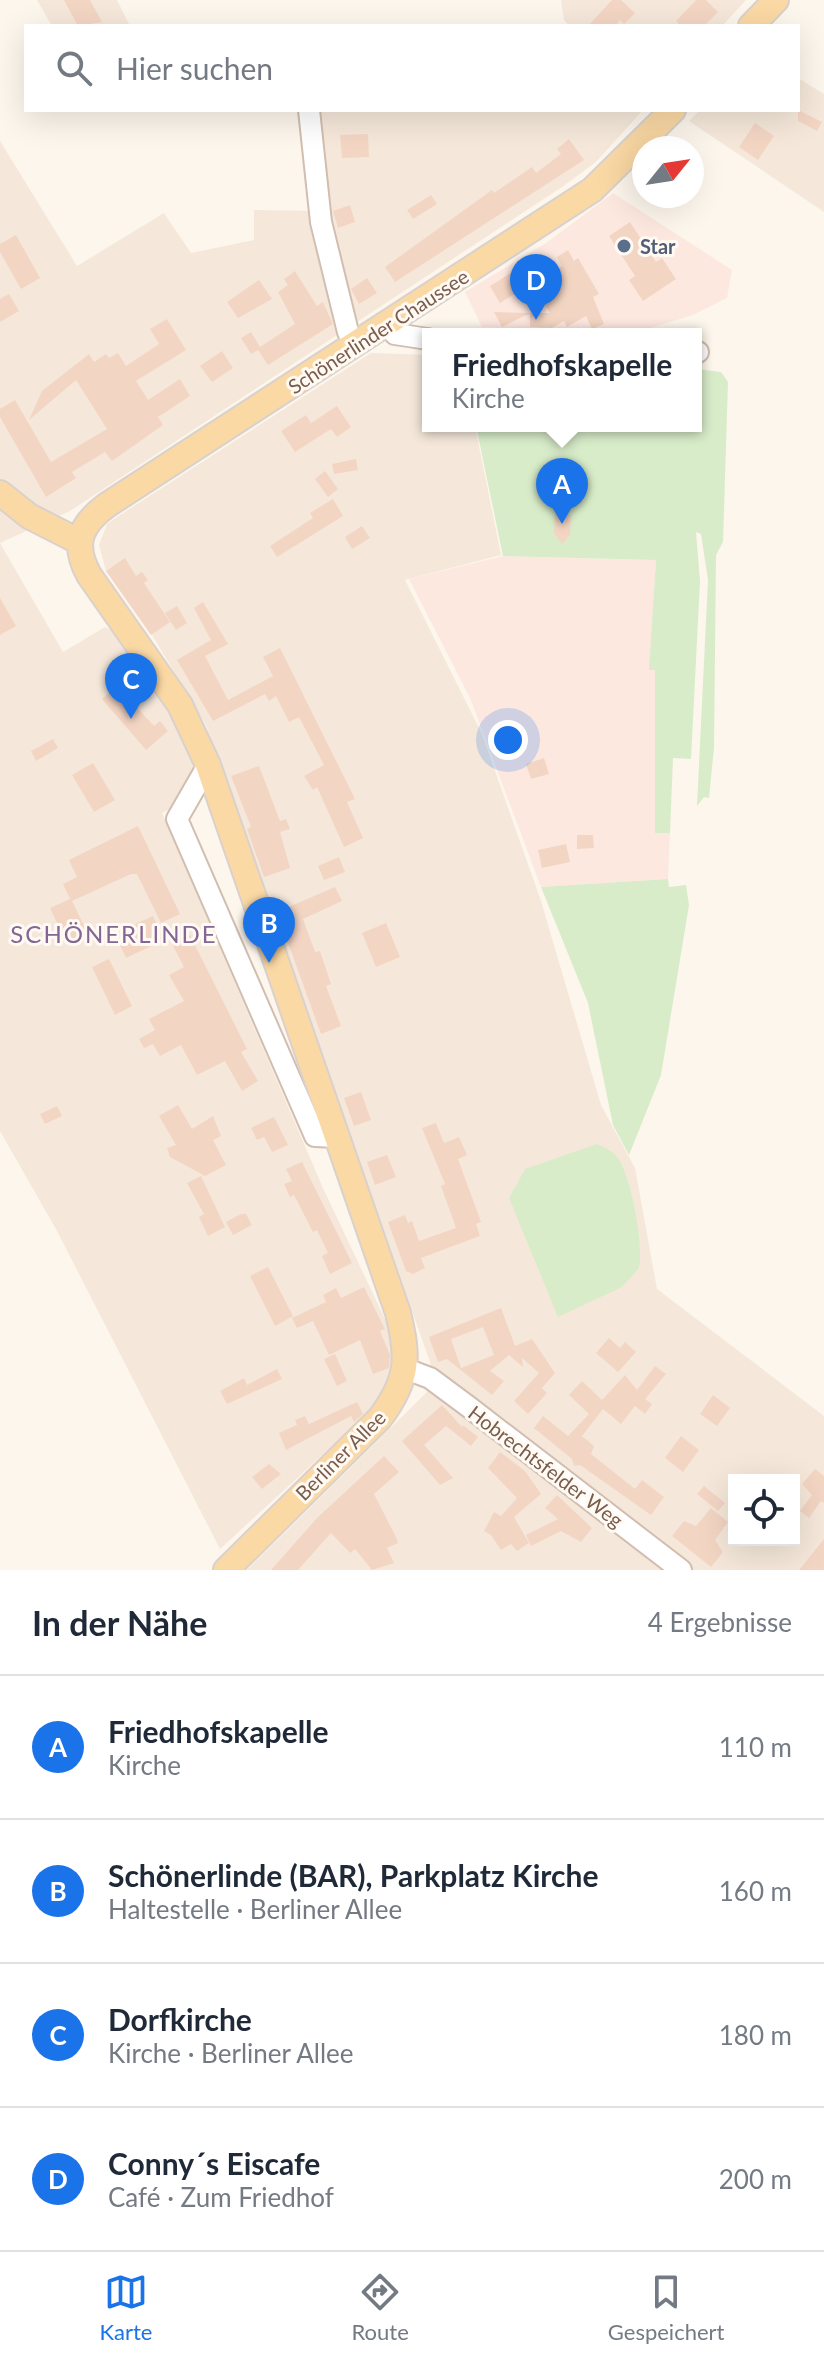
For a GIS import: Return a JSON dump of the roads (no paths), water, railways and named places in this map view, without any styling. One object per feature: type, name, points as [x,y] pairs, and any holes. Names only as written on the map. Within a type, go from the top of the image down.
[{"type":"main road","points":[[753,24],[776,0]]},
{"type":"main road","name":"Schönerlinder Chaussee","points":[[78,541],[88,521],[107,505],[592,190],[671,112]]},
{"type":"main road","points":[[0,493],[29,516],[78,541],[79,553],[88,574],[180,705],[208,765],[398,1313],[406,1344],[406,1369]]},
{"type":"main road","name":"Berliner Allee","points":[[226,1570],[380,1418],[399,1390],[406,1369]]},
{"type":"street","points":[[309,112],[321,222],[348,332],[356,344]]},
{"type":"street","points":[[389,324],[395,334],[422,338]]},
{"type":"street","points":[[208,765],[177,819],[315,1136],[338,1137]]},
{"type":"street","name":"Hobrechtsfelder Weg","points":[[406,1369],[430,1378],[681,1570]]},
{"type":"place","name":"Star","points":[[624,246]]},
{"type":"place","name":"Conny´s Eiscafe","points":[[536,320]]},
{"type":"place","name":"Friedhofskapelle","points":[[562,524]]},
{"type":"place","name":"Dorfkirche","points":[[131,719]]},
{"type":"place","name":"Schönerlinde (BAR), Parkplatz Kirche","points":[[269,963]]},
{"type":"district","name":"SCHÖNERLINDE","points":[[114,933]]}]
